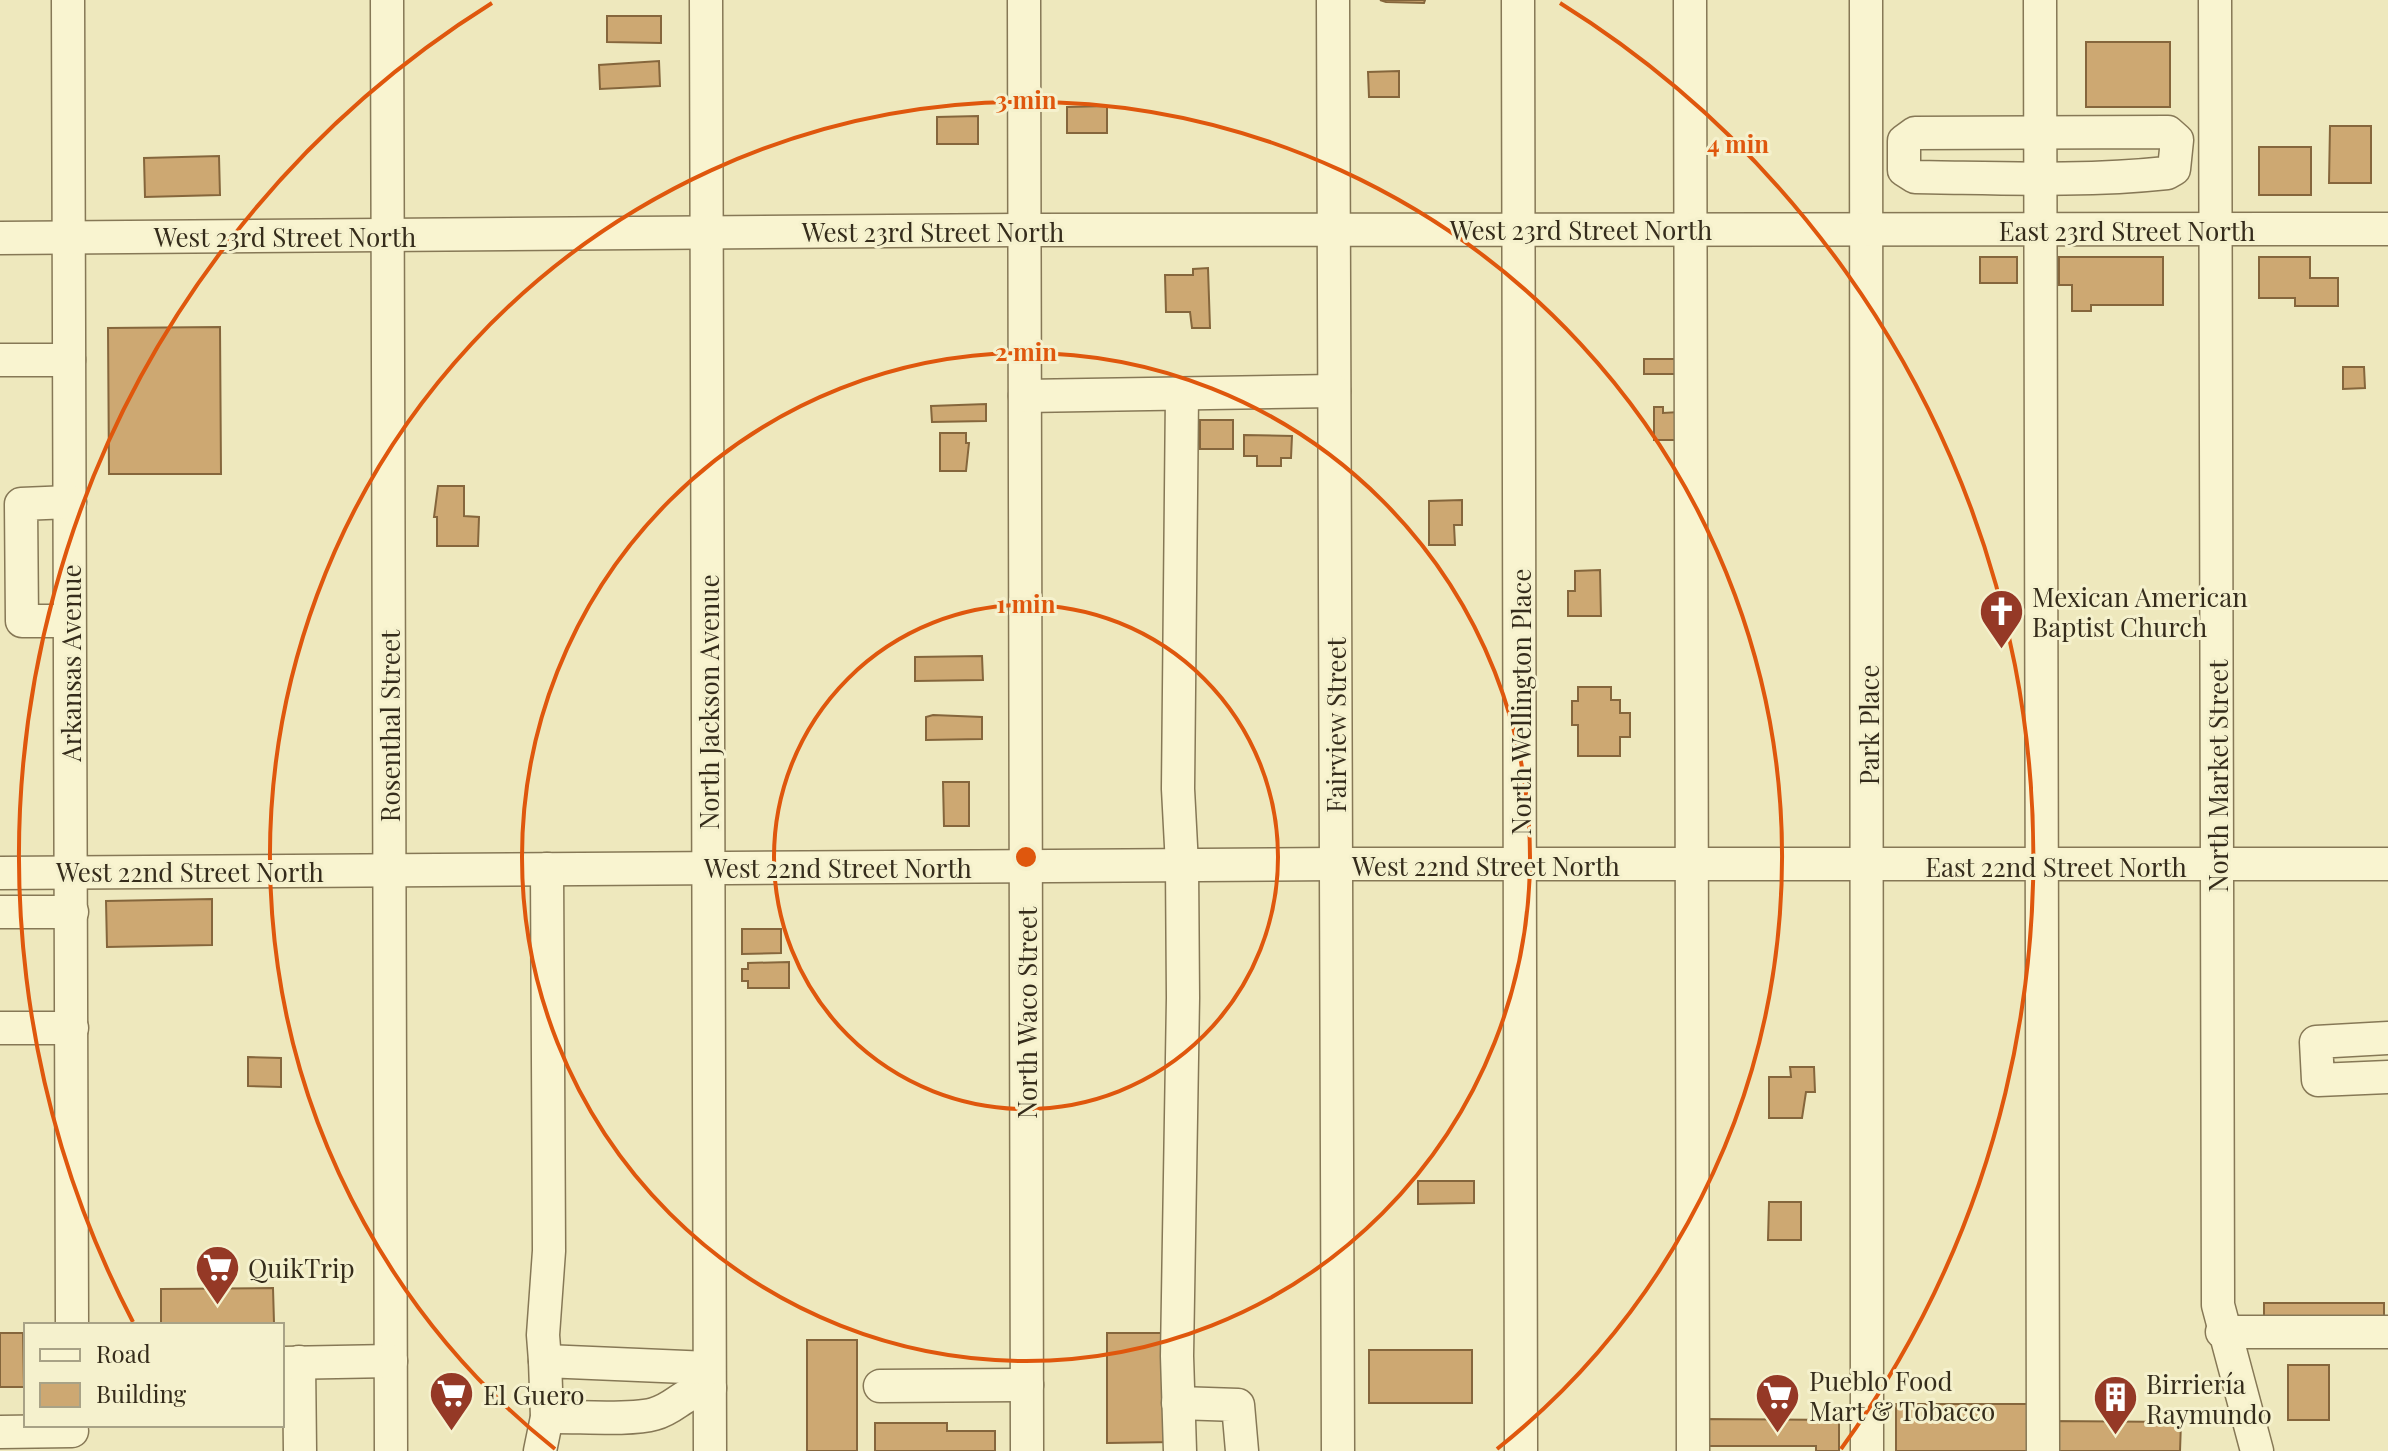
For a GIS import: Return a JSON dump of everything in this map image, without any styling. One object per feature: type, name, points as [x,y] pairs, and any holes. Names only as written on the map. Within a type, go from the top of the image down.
[{"type":"street","name":"Arkansas Avenue","points":[[68,0],[72,1323]]},
{"type":"street","name":"Rosenthal Street","points":[[387,0],[391,1451]]},
{"type":"street","name":"North Jackson Avenue","points":[[706,0],[710,1451]]},
{"type":"street","name":"North Waco Street","points":[[1024,0],[1027,1451]]},
{"type":"street","name":"Fairview Street","points":[[1333,0],[1338,1451]]},
{"type":"street","name":"North Wellington Place","points":[[1518,0],[1521,1451]]},
{"type":"street","points":[[1690,0],[1693,1451]]},
{"type":"street","name":"Park Place","points":[[1866,0],[1867,1451]]},
{"type":"street","points":[[2040,0],[2043,178],[2040,229],[2043,1451]]},
{"type":"street","name":"North Market Street","points":[[2215,0],[2218,1305],[2222,1332],[2257,1451]]},
{"type":"street","points":[[2168,132],[2177,140],[2177,149],[2174,169],[2167,173],[2113,178],[1909,176],[1904,170],[1904,141],[1915,133],[2168,132]]},
{"type":"street","points":[[2177,149],[2214,148]]},
{"type":"street","name":"West 23rd Street North","points":[[0,238],[1024,230],[1867,229]]},
{"type":"street","name":"East 23rd Street North","points":[[1867,229],[2388,229]]},
{"type":"street","points":[[0,360],[69,360]]},
{"type":"street","points":[[1025,396],[1334,391]]},
{"type":"street","points":[[1180,1451],[1177,1219],[1182,1134],[1182,865],[1178,789],[1182,394]]},
{"type":"street","points":[[69,621],[22,621],[10,506],[70,502]]},
{"type":"street","name":"East 22nd Street North","points":[[1868,866],[2388,864]]},
{"type":"street","name":"West 22nd Street North","points":[[0,873],[1026,865],[1868,866]]},
{"type":"street","points":[[540,1451],[547,1417],[543,1335],[549,1251],[547,869]]},
{"type":"street","points":[[0,912],[72,912]]},
{"type":"street","points":[[0,1028],[72,1028]]},
{"type":"street","points":[[2388,1038],[2316,1042],[2318,1080],[2388,1077]]},
{"type":"street","points":[[2222,1332],[2388,1332]]},
{"type":"street","points":[[300,1451],[290,1362],[391,1361]]},
{"type":"street","points":[[545,1361],[710,1378]]},
{"type":"street","points":[[547,1417],[653,1414],[673,1405],[710,1378]]},
{"type":"street","points":[[880,1386],[1027,1385]]},
{"type":"street","points":[[1178,1403],[1238,1405],[1242,1451]]},
{"type":"street","points":[[0,1432],[72,1436]]},
{"type":"building","points":[[1380,0],[1425,0],[1424,3]]},
{"type":"building","points":[[607,16],[661,16],[661,43],[607,42]]},
{"type":"building","points":[[2086,42],[2170,42],[2170,107],[2086,107]]},
{"type":"building","points":[[659,61],[660,86],[600,89],[599,65]]},
{"type":"building","points":[[1399,71],[1399,97],[1369,97],[1368,72]]},
{"type":"building","points":[[1107,106],[1107,133],[1067,133],[1067,107]]},
{"type":"building","points":[[978,116],[978,144],[937,144],[937,117]]},
{"type":"building","points":[[2330,126],[2371,126],[2371,183],[2329,183]]},
{"type":"building","points":[[2259,147],[2311,147],[2311,195],[2259,195]]},
{"type":"building","points":[[219,156],[220,195],[145,197],[144,158]]},
{"type":"building","points":[[1980,257],[2017,257],[2017,283],[1980,283]]},
{"type":"building","points":[[2059,257],[2163,257],[2163,305],[2091,305],[2091,311],[2072,311],[2072,285],[2059,285]]},
{"type":"building","points":[[2259,257],[2310,257],[2310,278],[2338,278],[2338,306],[2295,306],[2295,298],[2259,298]]},
{"type":"building","points":[[1208,268],[1210,328],[1192,328],[1190,312],[1166,312],[1165,275],[1193,275],[1193,269]]},
{"type":"building","points":[[220,327],[221,474],[109,474],[108,328]]},
{"type":"building","points":[[1644,359],[1675,359],[1675,374],[1644,374]]},
{"type":"building","points":[[2343,367],[2364,367],[2365,388],[2343,389]]},
{"type":"building","points":[[986,404],[986,421],[932,422],[931,406]]},
{"type":"building","points":[[1654,407],[1663,407],[1663,413],[1679,412],[1679,440],[1654,440]]},
{"type":"building","points":[[1200,420],[1233,420],[1233,449],[1200,449]]},
{"type":"building","points":[[940,433],[966,433],[966,443],[969,443],[966,471],[940,471]]},
{"type":"building","points":[[1244,435],[1292,436],[1291,458],[1281,458],[1281,466],[1257,466],[1257,456],[1244,456]]},
{"type":"building","points":[[438,486],[464,486],[464,516],[479,517],[478,546],[437,546],[437,517],[434,517]]},
{"type":"building","points":[[1462,500],[1462,525],[1454,525],[1455,545],[1429,545],[1429,501]]},
{"type":"building","points":[[1600,570],[1601,616],[1568,616],[1568,591],[1575,591],[1575,571]]},
{"type":"building","points":[[982,656],[983,680],[915,681],[915,657]]},
{"type":"building","points":[[1578,687],[1611,687],[1611,700],[1620,700],[1620,713],[1630,713],[1630,737],[1620,737],[1620,756],[1578,756],[1578,725],[1572,725],[1572,701],[1578,701]]},
{"type":"building","points":[[926,717],[982,717],[982,739],[926,740]]},
{"type":"building","points":[[943,782],[969,782],[969,826],[944,826]]},
{"type":"building","points":[[212,899],[212,945],[107,947],[106,901]]},
{"type":"building","points":[[742,929],[781,929],[781,953],[742,954]]},
{"type":"building","points":[[789,962],[789,988],[748,988],[748,981],[742,981],[742,969],[748,969],[748,963]]},
{"type":"building","points":[[248,1057],[281,1058],[281,1087],[248,1086]]},
{"type":"building","points":[[1790,1067],[1814,1067],[1815,1092],[1806,1092],[1802,1118],[1769,1118],[1769,1077],[1791,1077]]},
{"type":"building","points":[[1418,1181],[1474,1181],[1474,1203],[1418,1204]]},
{"type":"building","points":[[1769,1202],[1801,1202],[1801,1240],[1768,1240]]},
{"type":"building","name":"QuikTrip","points":[[273,1288],[274,1323],[161,1323],[161,1289]]},
{"type":"building","points":[[2264,1303],[2384,1303],[2384,1323],[2264,1323]]},
{"type":"building","points":[[0,1333],[23,1333],[24,1387],[0,1387]]},
{"type":"building","points":[[1107,1333],[1174,1333],[1175,1442],[1107,1443]]},
{"type":"building","points":[[807,1340],[857,1340],[857,1451],[807,1451]]},
{"type":"building","points":[[1369,1350],[1472,1350],[1472,1403],[1369,1403]]},
{"type":"building","points":[[2288,1365],[2329,1365],[2329,1420],[2288,1420]]},
{"type":"building","points":[[1896,1404],[2035,1404],[2035,1451],[1896,1451]]},
{"type":"building","points":[[1700,1419],[1839,1420],[1839,1451],[1816,1451],[1816,1446],[1700,1446]]},
{"type":"building","name":"Birriería Raymundo","points":[[2049,1421],[2181,1422],[2180,1451],[2049,1451]]},
{"type":"building","points":[[875,1423],[947,1423],[947,1431],[995,1431],[995,1451],[875,1451]]},
{"type":"place","name":"Mexican American Baptist Church","points":[[2001,650]]},
{"type":"place","name":"QuikTrip","points":[[217,1306]]},
{"type":"place","name":"El Guero","points":[[452,1433]]},
{"type":"place","name":"Pueblo Food Mart & Tobacco","points":[[1778,1434]]},
{"type":"place","name":"Birriería Raymundo","points":[[2115,1437]]}]
